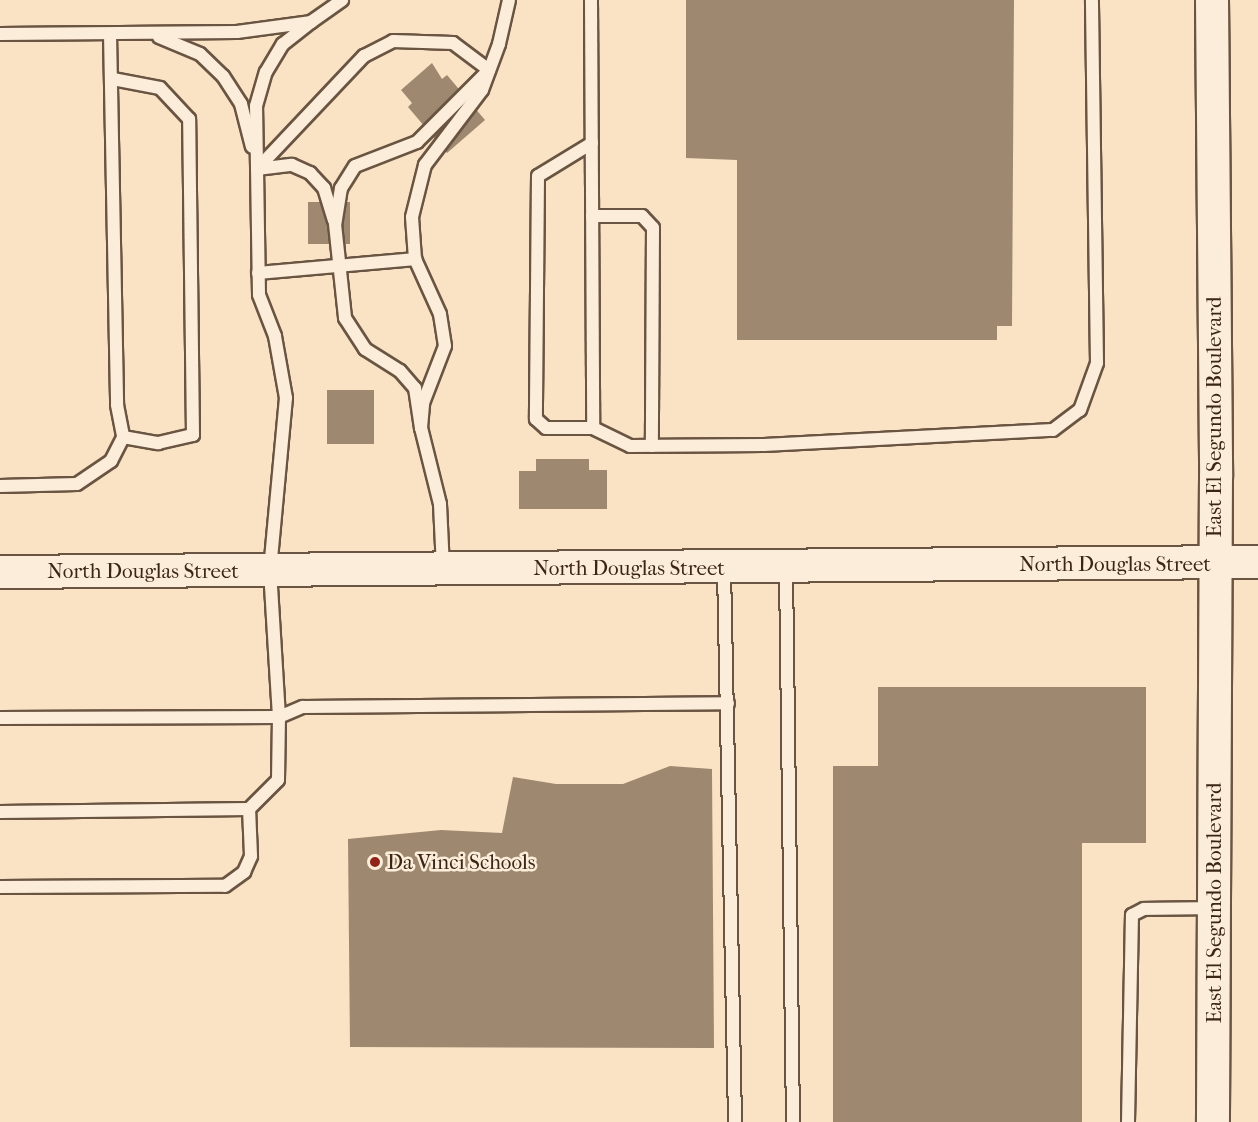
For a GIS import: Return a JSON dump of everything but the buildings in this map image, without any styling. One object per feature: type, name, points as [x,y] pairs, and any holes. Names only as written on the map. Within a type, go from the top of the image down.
[{"type":"main road","name":"East El Segundo Boulevard","points":[[1212,0],[1215,563],[1213,1122]]},
{"type":"main road","name":"North Douglas Street","points":[[0,572],[1258,562]]},
{"type":"lane","points":[[0,812],[249,809],[278,780],[279,717],[270,570],[286,398],[275,336],[259,295],[256,106],[266,72],[283,44],[342,0]]},
{"type":"lane","points":[[421,428],[423,403],[445,346],[440,314],[415,259],[412,217],[425,165],[482,90],[509,0]]},
{"type":"lane","points":[[591,0],[593,428]]},
{"type":"lane","points":[[592,143],[538,176],[536,419],[546,428],[593,428],[630,446],[764,445],[1053,430],[1080,410],[1097,363],[1092,0]]},
{"type":"lane","points":[[0,34],[237,32],[311,22]]},
{"type":"lane","points":[[0,486],[77,484],[111,461],[123,437],[117,405],[111,34]]},
{"type":"lane","points":[[153,34],[200,54],[223,76],[241,104],[257,169]]},
{"type":"lane","points":[[257,169],[364,56],[393,41],[453,43],[489,70]]},
{"type":"lane","points":[[443,569],[440,504],[421,428],[415,388],[400,371],[365,349],[345,318],[337,267],[335,224],[341,188],[354,166],[417,142],[489,70]]},
{"type":"lane","points":[[113,79],[160,88],[189,119],[193,435],[158,443],[123,437]]},
{"type":"lane","points":[[257,169],[292,165],[310,173],[324,188],[335,224]]},
{"type":"lane","points":[[592,216],[642,216],[652,228],[652,446]]},
{"type":"lane","points":[[258,273],[415,259]]},
{"type":"lane","points":[[724,567],[735,1122]]},
{"type":"lane","points":[[786,567],[793,1122]]},
{"type":"lane","points":[[0,718],[279,717],[303,707],[728,703]]},
{"type":"lane","points":[[0,886],[225,886],[244,872],[251,856],[249,809]]},
{"type":"lane","points":[[1128,1122],[1132,915],[1144,909],[1214,908]]},
{"type":"place","name":"Da Vinci Schools","points":[[375,862]]}]
